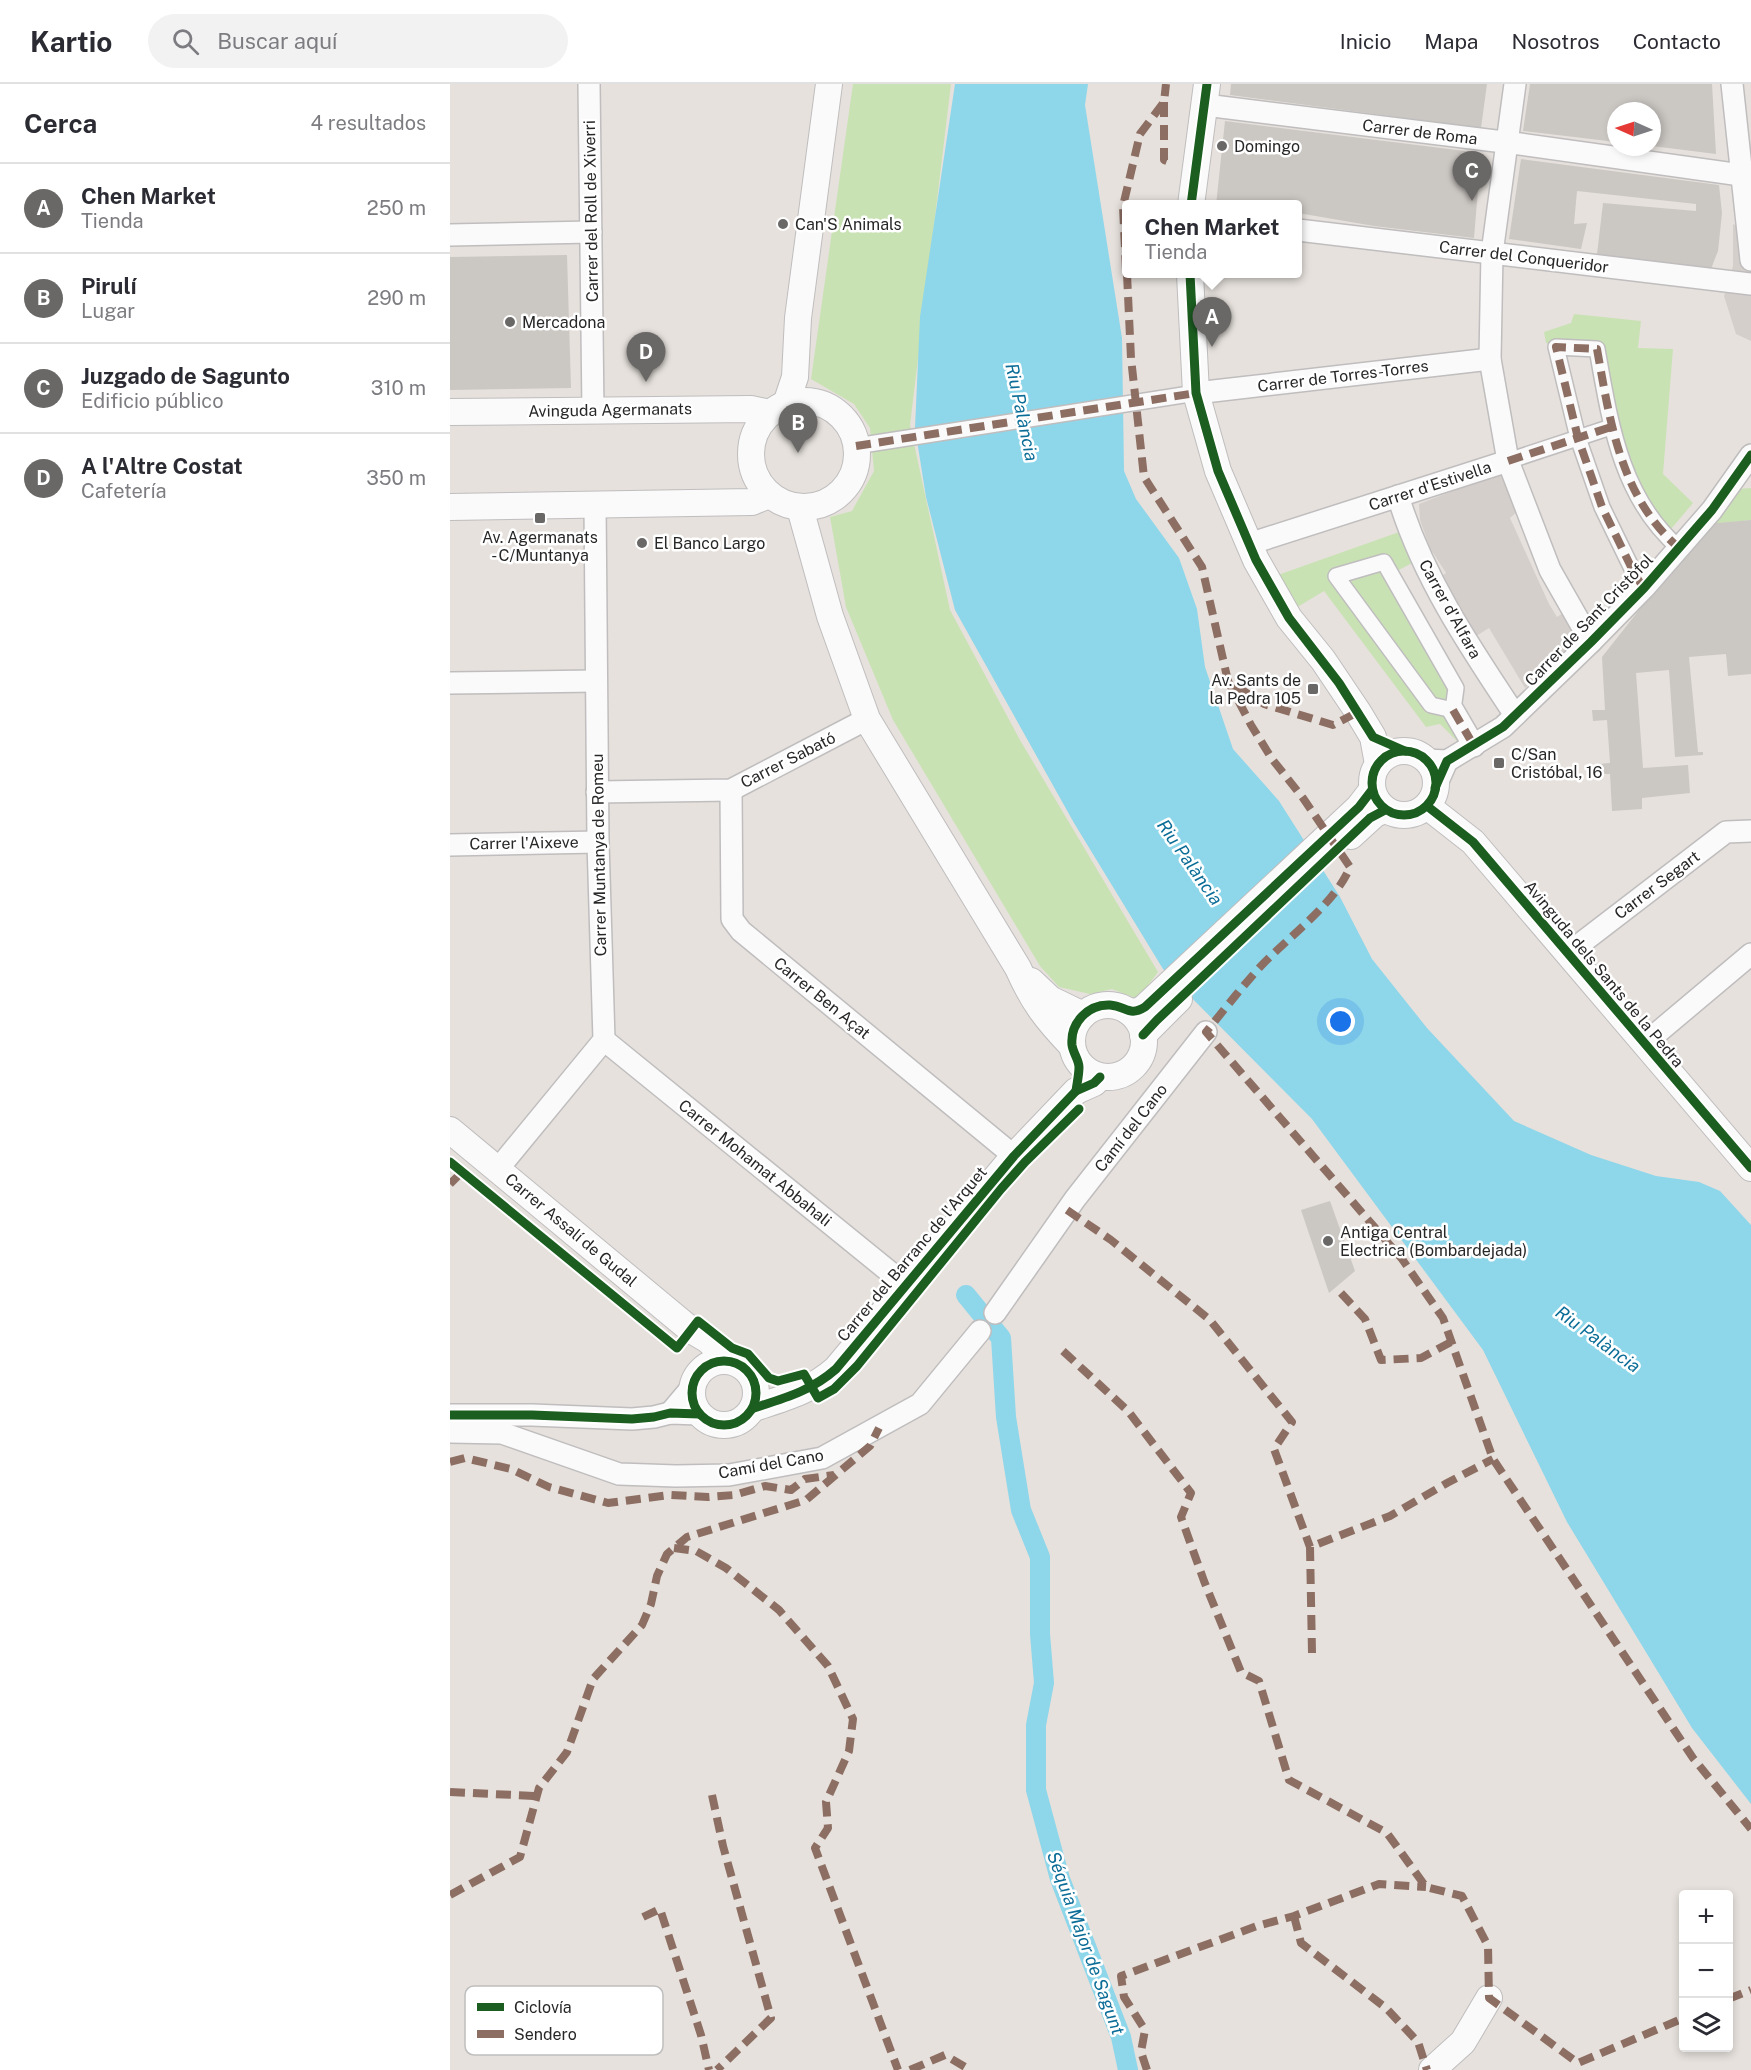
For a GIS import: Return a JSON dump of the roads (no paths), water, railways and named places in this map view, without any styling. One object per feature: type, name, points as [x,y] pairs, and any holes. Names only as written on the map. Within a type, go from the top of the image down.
[{"type":"street","name":"Carrer del Roll de Xiverri","points":[[589,84],[593,411]]},
{"type":"street","points":[[788,406],[795,377],[798,318],[829,84]]},
{"type":"street","points":[[1515,84],[1492,253],[1490,359],[1508,461],[1550,570],[1591,642]]},
{"type":"street","points":[[1732,84],[1751,259]]},
{"type":"street","points":[[1192,200],[1206,94]]},
{"type":"street","name":"Carrer de Roma","points":[[1206,94],[1507,143],[1741,175]]},
{"type":"street","name":"Carrer del Conqueridor","points":[[1302,230],[1751,284]]},
{"type":"street","points":[[450,235],[591,232]]},
{"type":"street","points":[[1190,278],[1196,393],[1218,471],[1256,560],[1289,618],[1339,683],[1373,737],[1378,764]]},
{"type":"street","points":[[1644,588],[1635,575],[1602,507],[1578,438],[1556,347],[1597,349],[1611,428],[1631,487],[1660,532],[1679,548]]},
{"type":"street","name":"Carrer de Torres-Torres","points":[[1196,393],[1490,359]]},
{"type":"street","points":[[856,446],[1196,393]]},
{"type":"street","points":[[825,405],[841,416],[852,431],[856,446],[858,455],[851,480],[835,498],[812,506],[785,505],[769,495],[754,474],[751,447],[759,426],[788,406],[825,405]]},
{"type":"street","name":"Avinguda Agermanats","points":[[450,412],[788,406]]},
{"type":"street","name":"Carrer d'Estivella","points":[[1249,544],[1611,428]]},
{"type":"street","name":"Carrer de Sant Cristòfol","points":[[1426,757],[1474,746],[1503,727],[1644,588],[1712,510],[1751,455]]},
{"type":"street","points":[[450,507],[752,502],[769,495]]},
{"type":"street","name":"Carrer d'Alfara","points":[[1398,496],[1407,524],[1431,579],[1472,651],[1515,715]]},
{"type":"street","name":"Carrer Muntanya de Romeu","points":[[595,504],[597,792],[604,1040]]},
{"type":"street","points":[[812,506],[810,541],[830,616],[867,719],[1018,968],[1031,997],[1047,1020],[1084,1062],[1118,1076],[1133,1068],[1142,1053],[1143,1035],[1139,1023],[1121,1007],[1101,1006],[1083,1014],[1072,1034],[1084,1062]]},
{"type":"street","points":[[1453,710],[1431,705],[1336,576],[1384,562],[1456,688],[1453,710],[1474,746]]},
{"type":"street","points":[[450,683],[596,681]]},
{"type":"street","name":"Carrer Sabató","points":[[597,792],[731,790],[867,719]]},
{"type":"street","points":[[1373,737],[1426,757],[1434,772],[1431,797],[1418,813],[1407,816],[1395,815],[1379,800],[1371,781],[1378,764],[1395,752],[1426,757]]},
{"type":"street","name":"Carrer Ben Açat","points":[[731,790],[732,919],[741,932],[1014,1156]]},
{"type":"street","name":"Avinguda dels Sants de la Pedra","points":[[1431,797],[1473,842],[1751,1168]]},
{"type":"street","points":[[1129,1012],[1139,1011],[1145,1007],[1359,807],[1379,800]]},
{"type":"street","points":[[1143,1035],[1156,1020],[1370,818],[1379,800]]},
{"type":"street","name":"Carrer Segart","points":[[1567,954],[1726,832],[1751,831]]},
{"type":"street","name":"Carrer l'Aixeve","points":[[450,845],[598,842]]},
{"type":"street","points":[[1644,1044],[1751,954]]},
{"type":"street","points":[[1018,968],[1050,999],[1083,1014]]},
{"type":"street","name":"Camí del Cano","points":[[995,1313],[1075,1199],[1206,1032]]},
{"type":"street","points":[[498,1169],[604,1040]]},
{"type":"street","name":"Carrer Mohamat Abbahali","points":[[604,1040],[907,1286]]},
{"type":"street","name":"Carrer del Barranc de l'Arquet","points":[[753,1408],[783,1400],[788,1395],[821,1382],[836,1369],[1014,1156],[1076,1091],[1094,1083],[1084,1062]]},
{"type":"street","name":"Carrer Assalí de Gudal","points":[[450,1130],[691,1330],[708,1340],[730,1361]]},
{"type":"street","name":"Carrer Assalí de Gudal","points":[[691,1330],[703,1360],[696,1379]]},
{"type":"street","name":"Camí del Cano","points":[[450,1432],[502,1433],[619,1474],[729,1475],[813,1460],[850,1444],[920,1404],[980,1331]]},
{"type":"street","points":[[670,1413],[696,1379],[709,1365],[719,1361],[730,1361],[746,1368],[755,1383],[757,1392],[753,1408],[747,1417],[728,1426],[707,1421],[699,1414],[692,1397],[696,1379]]},
{"type":"street","points":[[755,1383],[788,1395]]},
{"type":"street","points":[[450,1415],[632,1419],[670,1413],[699,1414]]},
{"type":"street","points":[[1432,2070],[1463,2042],[1490,1998]]},
{"type":"water","name":"Riu Palància","points":[[955,84],[1088,84],[1085,105],[1122,338],[1124,471],[1136,499],[1179,558],[1197,609],[1205,667],[1233,749],[1279,801],[1340,897],[1372,959],[1427,1028],[1514,1121],[1591,1155],[1656,1176],[1699,1182],[1720,1191],[1751,1225],[1751,1804],[1692,1728],[1567,1522],[1483,1350],[1312,1119],[1163,969],[1074,823],[955,610],[926,497],[915,428],[920,317]]},
{"type":"waterway","name":"Séquia Major de Sagunt","points":[[966,1295],[1001,1338],[1006,1417],[1021,1510],[1040,1557],[1040,1634],[1044,1683],[1036,1725],[1036,1790],[1060,1879],[1121,2037],[1128,2070]]},
{"type":"place","name":"Domingo","points":[[1222,146]]},
{"type":"place","name":"Juzgado de Sagunto","points":[[1472,201]]},
{"type":"place","name":"Can'S Animals","points":[[783,224]]},
{"type":"place","name":"Mercadona","points":[[510,322]]},
{"type":"place","name":"Chen Market","points":[[1212,347]]},
{"type":"place","name":"A l'Altre Costat","points":[[646,382]]},
{"type":"place","name":"Pirulí","points":[[798,453]]},
{"type":"place","name":"Av. Agermanats - C/Muntanya","points":[[540,518]]},
{"type":"place","name":"El Banco Largo","points":[[642,543]]},
{"type":"place","name":"Av. Sants de la Pedra 105","points":[[1313,689]]},
{"type":"place","name":"C/San Cristóbal, 16","points":[[1499,763]]},
{"type":"place","name":"Antiga Central Electrica (Bombardejada)","points":[[1328,1241]]}]
